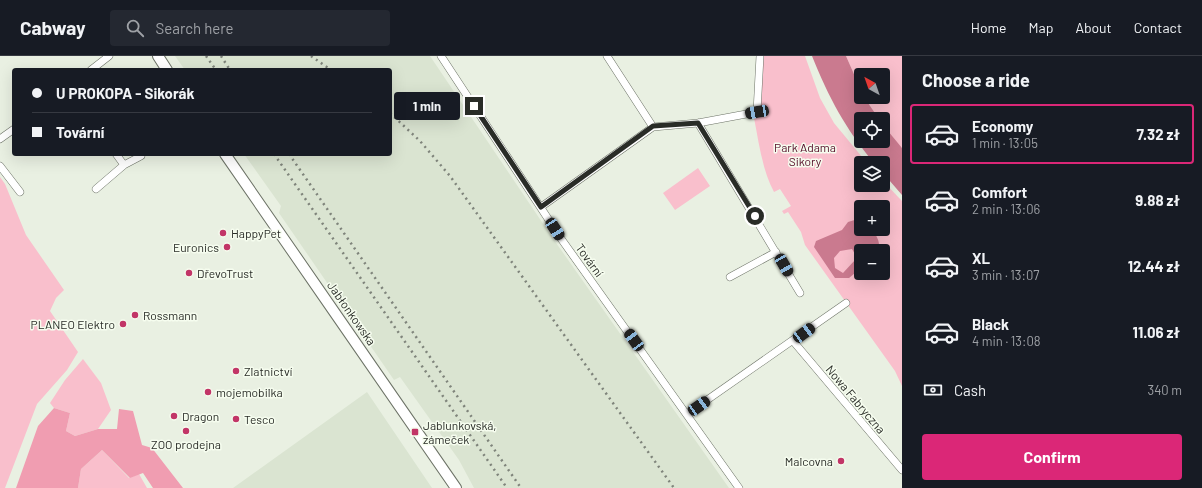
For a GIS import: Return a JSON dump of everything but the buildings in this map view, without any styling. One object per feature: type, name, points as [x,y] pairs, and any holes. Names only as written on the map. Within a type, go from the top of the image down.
[{"type":"main road","points":[[158,56],[167,68]]},
{"type":"main road","name":"Jabłonkowska","points":[[226,156],[456,488]]},
{"type":"street","points":[[94,68],[109,56]]},
{"type":"street","name":"Tovární","points":[[441,56],[562,240],[739,488]]},
{"type":"street","points":[[607,56],[653,126]]},
{"type":"street","points":[[541,207],[653,126],[698,123],[757,112],[760,56]]},
{"type":"street","points":[[698,123],[800,293]]},
{"type":"street","points":[[0,139],[12,130]]},
{"type":"street","points":[[117,156],[124,165]]},
{"type":"street","points":[[96,189],[124,165],[141,156]]},
{"type":"street","points":[[0,166],[20,192]]},
{"type":"street","points":[[730,276],[776,252]]},
{"type":"street","points":[[687,414],[846,303]]},
{"type":"street","name":"Nowa Fabryczna","points":[[793,341],[902,470]]},
{"type":"shaded area","points":[[175,56],[430,56],[554,240],[729,488],[474,488],[459,460],[400,377],[394,380],[279,213],[281,206],[245,156],[392,156],[392,68],[184,68]]},
{"type":"shaded area","points":[[812,56],[846,56],[854,74],[854,104],[869,104],[874,112],[854,112],[854,137],[838,112]]},
{"type":"shaded area","points":[[890,133],[902,148],[902,195],[890,181],[890,156],[869,156],[862,148],[890,148]]},
{"type":"shaded area","points":[[854,220],[854,236],[876,236],[879,244],[854,244],[854,252],[852,249],[840,251],[834,258],[835,268],[843,273],[854,261],[854,274],[849,278],[835,278],[814,247],[816,241],[842,230],[848,222]]},
{"type":"shaded area","points":[[367,392],[432,488],[233,488]]},
{"type":"shaded area","points":[[54,408],[70,413],[66,431],[75,436],[98,429],[117,429],[119,409],[133,411],[142,445],[152,448],[183,488],[153,488],[143,473],[130,478],[102,450],[81,469],[78,488],[16,488],[38,426]]},
{"type":"green space","name":"Park Adama Sikory","points":[[763,56],[805,56],[820,98],[834,123],[861,156],[854,156],[854,192],[890,192],[890,188],[902,201],[902,386],[895,371],[805,245],[801,232],[788,212],[784,214],[782,211],[791,206],[780,189],[774,192],[759,146],[754,118],[764,114],[760,101]]},
{"type":"green space","points":[[846,56],[902,56],[902,148],[890,135],[890,112],[874,112],[869,104],[890,104],[890,68],[854,68],[854,74]]},
{"type":"green space","points":[[698,168],[710,186],[675,210],[663,193]]},
{"type":"green space","points":[[0,177],[5,184],[26,235],[64,290],[56,298],[50,311],[78,352],[67,370],[37,404],[5,488],[0,488]]},
{"type":"green space","points":[[83,359],[101,383],[111,410],[98,429],[75,436],[66,431],[70,413],[54,408],[50,403],[65,380]]},
{"type":"green space","points":[[102,450],[129,478],[139,474],[147,488],[78,488],[81,469]]},
{"type":"railway","points":[[206,56],[215,68]]},
{"type":"railway","points":[[221,56],[229,68]]},
{"type":"railway","points":[[311,56],[328,68]]},
{"type":"railway","points":[[392,115],[420,141],[450,176],[674,488]]},
{"type":"railway","points":[[275,156],[507,488]]},
{"type":"railway","points":[[290,156],[521,488]]},
{"type":"place","name":"HappyPet","points":[[223,233]]},
{"type":"place","name":"Euronics","points":[[227,247]]},
{"type":"place","name":"DřevoTrust","points":[[189,273]]},
{"type":"place","name":"Rossmann","points":[[135,315]]},
{"type":"place","name":"PLANEO Elektro","points":[[123,324]]},
{"type":"place","name":"Zlatnictví","points":[[236,371]]},
{"type":"place","name":"mojemobilka","points":[[208,392]]},
{"type":"place","name":"Dragon","points":[[174,416]]},
{"type":"place","name":"Tesco","points":[[236,419]]},
{"type":"place","name":"ZOO prodejna","points":[[186,431]]},
{"type":"place","name":"Jablunkovská, zámeček","points":[[415,432]]},
{"type":"place","name":"Malcovna","points":[[841,461]]},
{"type":"route","points":[[474,106],[541,207],[653,126],[698,123],[755,216]]}]
